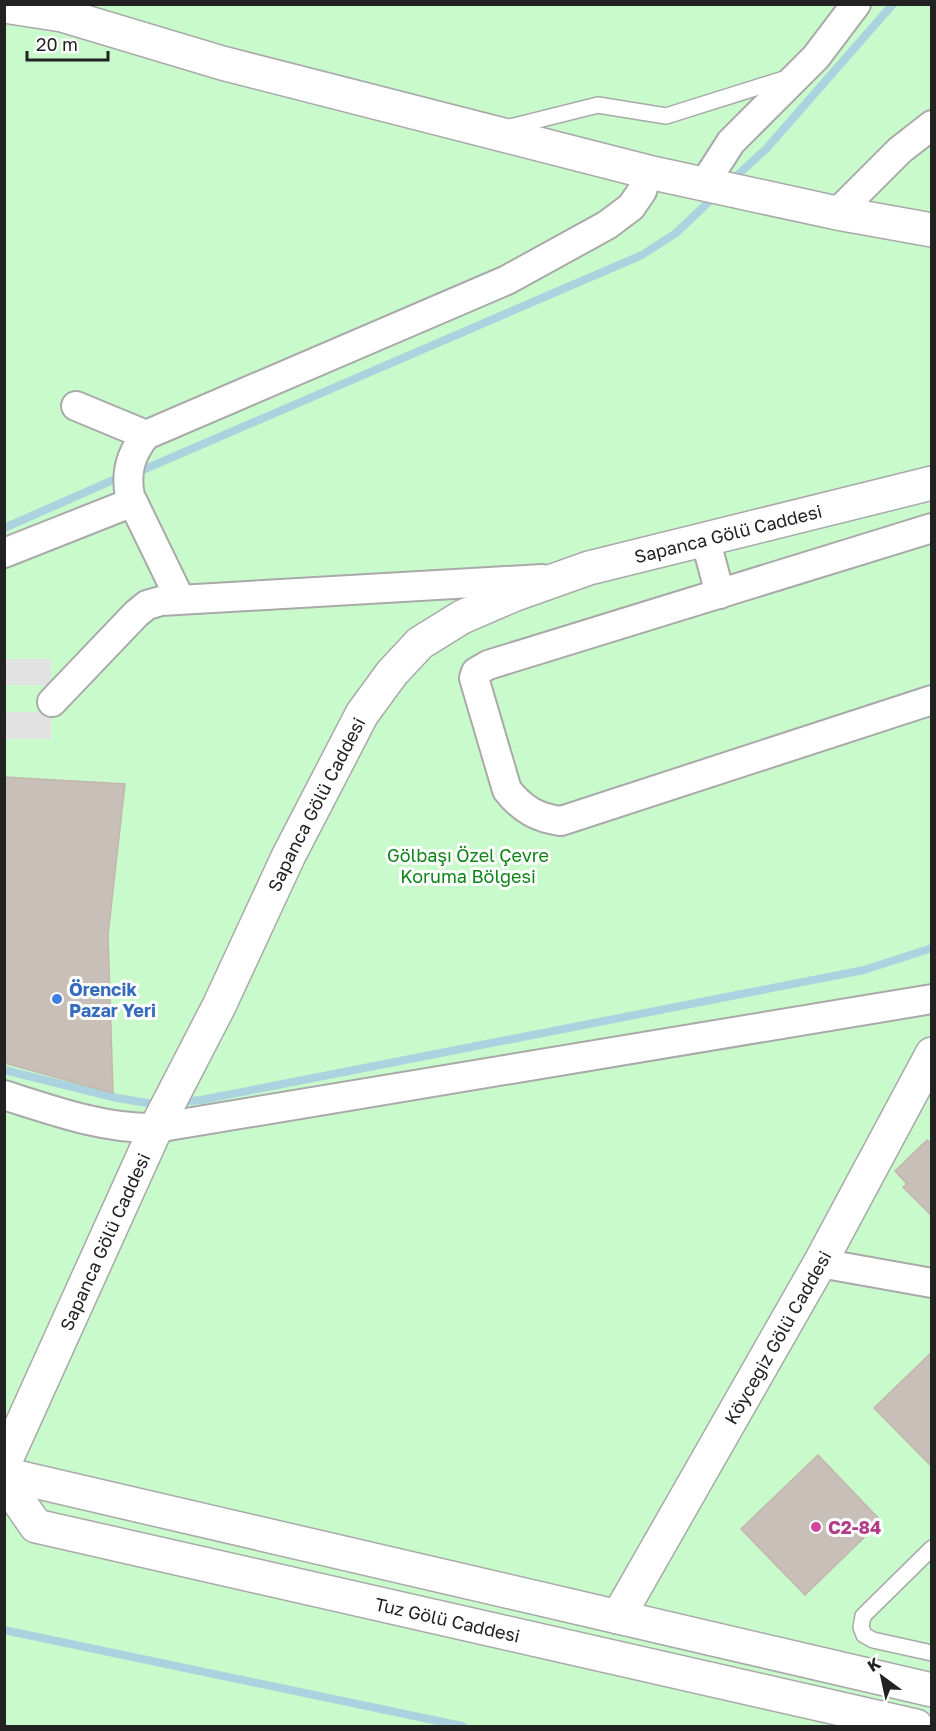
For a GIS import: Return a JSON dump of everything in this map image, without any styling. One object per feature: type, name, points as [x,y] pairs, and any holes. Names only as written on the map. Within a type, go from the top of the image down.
[{"type":"street","points":[[704,184],[731,142],[816,57],[856,4]]},
{"type":"street","points":[[4,6],[62,15],[222,63],[648,172],[837,213],[932,230]]},
{"type":"street","points":[[837,213],[900,150],[932,125]]},
{"type":"street","points":[[180,599],[130,482],[136,447],[146,435],[507,280],[607,225],[631,207],[642,191],[648,172]]},
{"type":"street","points":[[76,406],[146,435]]},
{"type":"street","points":[[4,553],[130,482]]},
{"type":"street","name":"Sapanca Gölü Caddesi","points":[[4,1464],[165,1111],[219,1006],[293,847],[362,714],[392,673],[420,644],[462,617],[560,578],[589,568],[705,538],[932,483]]},
{"type":"street","points":[[932,528],[488,665],[476,672],[474,678],[507,790],[530,813],[561,821],[932,700]]},
{"type":"street","points":[[705,538],[720,594]]},
{"type":"street","points":[[52,702],[136,614],[147,605],[161,600],[560,578]]},
{"type":"street","points":[[4,1095],[100,1123],[131,1129],[165,1111],[932,999]]},
{"type":"street","name":"Köyceğiz Gölü Caddesi","points":[[618,1617],[820,1263],[932,1054]]},
{"type":"street","points":[[820,1263],[932,1283]]},
{"type":"street","points":[[4,1474],[932,1690]]},
{"type":"street","name":"Tuz Gölü Caddesi","points":[[4,1480],[36,1526],[916,1726]]},
{"type":"lane","points":[[491,132],[598,105],[666,116],[799,75]]},
{"type":"lane","points":[[932,1548],[863,1616],[861,1627],[864,1635],[873,1640],[932,1653]]},
{"type":"green space","name":"Gölbaşı Özel Çevre Koruma Bölgesi","points":[[5,5],[931,5],[931,1726],[5,1726]]},
{"type":"shaded area","points":[[4,659],[51,659],[51,685],[5,685]]},
{"type":"shaded area","points":[[4,712],[51,712],[51,739],[5,739]]},
{"type":"building","name":"Örencik Pazar Yeri","points":[[4,777],[125,784],[108,935],[113,1093],[4,1063]]},
{"type":"building","points":[[927,1140],[932,1144],[932,1216],[903,1187],[907,1184],[895,1171]]},
{"type":"building","points":[[932,1352],[932,1467],[874,1408]]},
{"type":"building","points":[[818,1455],[881,1521],[805,1595],[741,1529]]},
{"type":"waterway","points":[[731,181],[766,149],[893,4]]},
{"type":"waterway","points":[[4,528],[642,255],[676,233],[715,196]]},
{"type":"waterway","points":[[177,1102],[201,1100],[864,970],[932,948]]},
{"type":"waterway","points":[[4,1070],[117,1098],[153,1104],[161,1103]]},
{"type":"waterway","points":[[4,1630],[462,1726]]},
{"type":"place","name":"Örencik Pazar Yeri","points":[[57,999]]},
{"type":"place","name":"C2-84","points":[[816,1527]]}]
